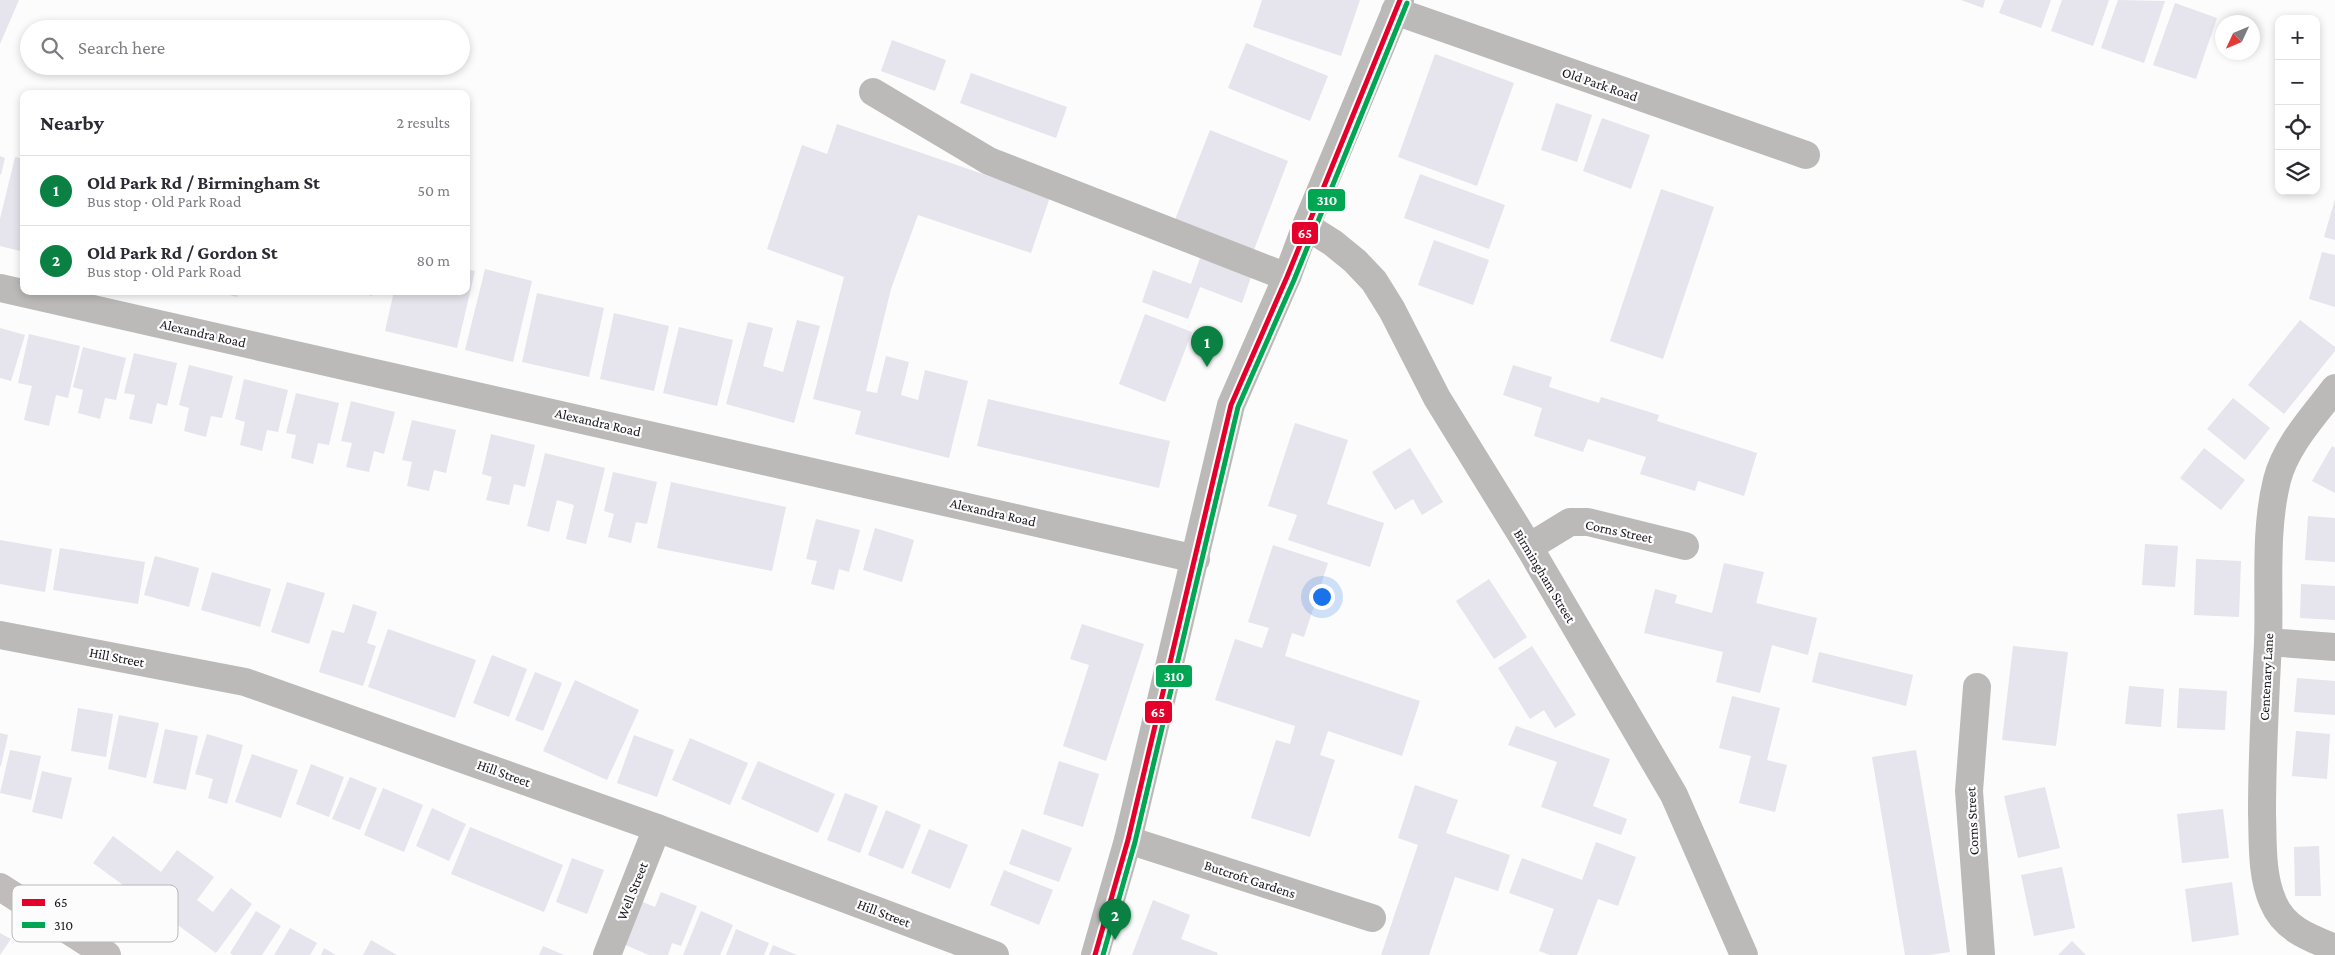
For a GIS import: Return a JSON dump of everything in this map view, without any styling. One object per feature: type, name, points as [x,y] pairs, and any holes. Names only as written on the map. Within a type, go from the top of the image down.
[{"type":"main road","points":[[0,888],[12,896]]},
{"type":"main road","points":[[86,942],[107,955]]},
{"type":"street","name":"Old Park Road","points":[[1095,955],[1128,840],[1231,405],[1288,278],[1306,226],[1397,6],[1806,155]]},
{"type":"street","points":[[872,92],[989,161],[1288,278]]},
{"type":"street","name":"Birmingham Street","points":[[1306,226],[1341,249],[1374,281],[1392,310],[1438,398],[1529,547],[1674,794],[1744,955]]},
{"type":"street","name":"Alexandra Road","points":[[0,288],[20,293]]},
{"type":"street","name":"Alexandra Road","points":[[31,295],[1196,558]]},
{"type":"street","name":"Centenary Lane","points":[[2335,388],[2288,452],[2277,480],[2271,520],[2268,642],[2262,748],[2263,840],[2266,879],[2273,902],[2280,915],[2292,928],[2335,948]]},
{"type":"street","name":"Corns Street","points":[[1529,547],[1570,522],[1588,522],[1685,546]]},
{"type":"street","name":"Hill Street","points":[[0,635],[245,682],[657,828],[995,955]]},
{"type":"street","points":[[2268,642],[2335,647]]},
{"type":"street","name":"Corns Street","points":[[1977,687],[1969,791],[1981,955]]},
{"type":"street","name":"Well Street","points":[[607,955],[657,828]]},
{"type":"street","name":"Butcroft Gardens","points":[[1128,840],[1372,918]]},
{"type":"building","points":[[0,0],[19,0],[0,44]]},
{"type":"building","points":[[1262,0],[1360,0],[1341,56],[1253,27]]},
{"type":"building","points":[[1961,0],[1985,0],[1983,8]]},
{"type":"building","points":[[2004,0],[2051,0],[2041,28],[1999,13]]},
{"type":"building","points":[[2062,0],[2109,0],[2093,46],[2051,31]]},
{"type":"building","points":[[2118,0],[2165,1],[2144,63],[2101,48]]},
{"type":"building","points":[[2175,3],[2215,17],[2215,24],[2196,79],[2153,65]]},
{"type":"building","points":[[892,40],[946,60],[935,91],[881,71]]},
{"type":"building","points":[[1246,43],[1328,76],[1310,121],[1228,88]]},
{"type":"building","points":[[1435,54],[1514,83],[1477,186],[1398,157]]},
{"type":"building","points":[[971,73],[1067,107],[1056,138],[960,103]]},
{"type":"building","points":[[1556,103],[1592,115],[1577,162],[1541,150]]},
{"type":"building","points":[[1602,118],[1650,135],[1631,189],[1583,171]]},
{"type":"building","points":[[837,124],[1050,197],[1031,253],[918,215],[891,289],[866,391],[877,393],[886,356],[909,362],[901,395],[918,400],[925,370],[968,381],[949,458],[855,434],[861,411],[813,399],[844,277],[767,249],[802,145],[827,154]]},
{"type":"building","points":[[1210,130],[1288,161],[1252,255],[1173,225]]},
{"type":"building","points":[[0,156],[5,158],[1,175],[0,174]]},
{"type":"building","points":[[15,157],[20,158],[20,251],[0,246],[0,219]]},
{"type":"building","points":[[1420,174],[1505,205],[1489,249],[1404,218]]},
{"type":"building","points":[[1661,189],[1714,207],[1663,359],[1610,341]]},
{"type":"building","points":[[2335,199],[2335,240],[2324,237]]},
{"type":"building","points":[[1434,240],[1489,260],[1473,305],[1418,285]]},
{"type":"building","points":[[2322,252],[2335,255],[2335,307],[2309,299]]},
{"type":"building","points":[[1200,258],[1251,277],[1242,303],[1200,287],[1188,319],[1142,302],[1153,270],[1191,284]]},
{"type":"building","points":[[485,269],[532,281],[513,362],[465,350]]},
{"type":"building","points":[[470,270],[475,271],[470,292]]},
{"type":"building","points":[[537,293],[604,308],[589,377],[522,362]]},
{"type":"building","points":[[393,295],[469,295],[457,348],[385,331]]},
{"type":"building","points":[[614,313],[669,326],[654,391],[600,379]]},
{"type":"building","points":[[1145,314],[1192,332],[1165,402],[1119,384]]},
{"type":"building","points":[[797,320],[820,326],[794,423],[726,404],[748,322],[773,328],[763,366],[783,372]]},
{"type":"building","points":[[2300,320],[2335,347],[2335,351],[2284,414],[2248,385]]},
{"type":"building","points":[[679,327],[733,340],[717,406],[663,393]]},
{"type":"building","points":[[0,328],[25,335],[11,381],[0,378]]},
{"type":"building","points":[[29,334],[80,346],[68,398],[56,395],[49,426],[24,420],[32,386],[18,383]]},
{"type":"building","points":[[83,347],[126,358],[116,400],[105,398],[100,419],[78,413],[83,390],[73,387]]},
{"type":"building","points":[[134,353],[177,363],[167,406],[157,403],[152,424],[129,419],[135,395],[124,393]]},
{"type":"building","points":[[189,365],[233,376],[222,418],[211,416],[206,437],[184,431],[189,408],[179,405]]},
{"type":"building","points":[[1513,365],[1552,377],[1549,387],[1599,403],[1601,397],[1659,415],[1657,421],[1757,453],[1744,496],[1698,481],[1695,491],[1640,474],[1646,457],[1588,439],[1583,452],[1534,436],[1542,408],[1503,395]]},
{"type":"building","points":[[244,379],[288,390],[278,432],[267,430],[262,451],[240,445],[245,422],[235,419]]},
{"type":"building","points":[[296,393],[339,403],[329,445],[318,443],[313,464],[291,458],[296,435],[286,433]]},
{"type":"building","points":[[2233,398],[2270,428],[2245,460],[2207,429]]},
{"type":"building","points":[[988,399],[1170,441],[1159,488],[977,446]]},
{"type":"building","points":[[351,401],[395,412],[384,454],[374,451],[369,472],[346,467],[352,443],[341,441]]},
{"type":"building","points":[[412,420],[456,430],[446,473],[434,470],[429,491],[407,486],[412,462],[402,460]]},
{"type":"building","points":[[1295,423],[1348,440],[1327,504],[1384,523],[1370,567],[1288,540],[1297,515],[1268,506]]},
{"type":"building","points":[[491,434],[535,445],[525,487],[514,484],[509,505],[486,500],[492,477],[482,474]]},
{"type":"building","points":[[2332,446],[2335,448],[2335,493],[2312,481]]},
{"type":"building","points":[[1410,448],[1443,502],[1422,515],[1413,499],[1395,510],[1372,472]]},
{"type":"building","points":[[2204,448],[2245,480],[2221,510],[2180,478]]},
{"type":"building","points":[[545,453],[605,468],[586,544],[566,539],[574,505],[557,500],[549,532],[527,526]]},
{"type":"building","points":[[613,472],[657,482],[647,524],[636,522],[631,543],[608,537],[614,514],[604,511]]},
{"type":"building","points":[[671,482],[786,507],[772,571],[657,548]]},
{"type":"building","points":[[2308,516],[2335,518],[2335,562],[2305,560]]},
{"type":"building","points":[[816,519],[860,530],[849,572],[839,569],[834,590],[811,584],[817,561],[806,559]]},
{"type":"building","points":[[875,528],[914,540],[902,582],[863,570]]},
{"type":"building","points":[[0,540],[52,549],[45,592],[0,584]]},
{"type":"building","points":[[2145,544],[2178,546],[2175,587],[2142,585]]},
{"type":"building","points":[[1273,545],[1328,563],[1304,637],[1292,633],[1285,656],[1420,701],[1402,756],[1328,731],[1320,755],[1335,760],[1310,837],[1251,818],[1276,740],[1290,744],[1295,726],[1215,700],[1235,639],[1262,648],[1269,628],[1248,622]]},
{"type":"building","points":[[60,548],[145,562],[138,604],[53,590]]},
{"type":"building","points":[[155,556],[199,568],[189,607],[144,595]]},
{"type":"building","points":[[2196,559],[2241,561],[2239,617],[2194,615]]},
{"type":"building","points":[[1724,563],[1764,572],[1756,603],[1817,618],[1808,655],[1772,645],[1760,693],[1716,682],[1723,652],[1644,633],[1655,589],[1677,595],[1675,603],[1712,613]]},
{"type":"building","points":[[212,572],[271,589],[260,627],[201,610]]},
{"type":"building","points":[[1489,579],[1527,637],[1494,659],[1456,601]]},
{"type":"building","points":[[287,582],[325,593],[309,644],[271,632]]},
{"type":"building","points":[[2301,584],[2335,586],[2335,620],[2300,618]]},
{"type":"building","points":[[353,604],[377,612],[367,643],[376,646],[363,686],[319,672],[332,630],[344,633]]},
{"type":"building","points":[[1082,624],[1144,644],[1106,761],[1063,746],[1089,665],[1070,659]]},
{"type":"building","points":[[388,629],[476,660],[455,718],[368,687]]},
{"type":"building","points":[[1532,646],[1576,715],[1555,728],[1544,710],[1530,719],[1498,668]]},
{"type":"building","points":[[2013,646],[2068,652],[2056,746],[2002,740]]},
{"type":"building","points":[[1819,652],[1913,675],[1906,706],[1812,682]]},
{"type":"building","points":[[492,655],[527,669],[509,717],[473,703]]},
{"type":"building","points":[[535,672],[562,683],[543,731],[515,720]]},
{"type":"building","points":[[2297,678],[2335,681],[2335,715],[2294,712]]},
{"type":"building","points":[[575,680],[639,710],[607,780],[543,751]]},
{"type":"building","points":[[2129,686],[2164,689],[2161,727],[2125,724]]},
{"type":"building","points":[[2179,688],[2227,691],[2225,730],[2177,728]]},
{"type":"building","points":[[1732,696],[1780,708],[1767,760],[1787,765],[1775,812],[1739,803],[1751,756],[1719,748]]},
{"type":"building","points":[[78,708],[113,714],[106,757],[71,751]]},
{"type":"building","points":[[119,715],[159,723],[146,778],[108,769]]},
{"type":"building","points":[[1516,726],[1610,759],[1593,806],[1627,819],[1621,835],[1541,807],[1557,762],[1508,745]]},
{"type":"building","points":[[165,729],[198,736],[186,790],[153,783]]},
{"type":"building","points":[[2296,731],[2330,734],[2327,779],[2292,776]]},
{"type":"building","points":[[0,733],[8,735],[1,766],[0,766]]},
{"type":"building","points":[[207,734],[243,745],[227,804],[208,798],[213,779],[195,774]]},
{"type":"building","points":[[634,735],[674,750],[657,797],[617,783]]},
{"type":"building","points":[[690,738],[748,763],[730,805],[672,780]]},
{"type":"building","points":[[10,750],[41,756],[31,800],[0,793]]},
{"type":"building","points":[[1916,750],[1950,952],[1929,955],[1905,955],[1872,757]]},
{"type":"building","points":[[252,754],[298,770],[281,818],[235,802]]},
{"type":"building","points":[[758,761],[835,794],[818,833],[741,799]]},
{"type":"building","points":[[1059,761],[1099,774],[1083,827],[1043,814]]},
{"type":"building","points":[[311,764],[344,777],[329,817],[296,804]]},
{"type":"building","points":[[42,771],[72,778],[62,819],[32,812]]},
{"type":"building","points":[[350,777],[377,788],[360,830],[332,819]]},
{"type":"building","points":[[1415,785],[1458,800],[1446,833],[1510,855],[1498,891],[1455,877],[1429,955],[1381,955],[1418,845],[1398,838]]},
{"type":"building","points":[[2045,787],[2060,848],[2018,858],[2004,796]]},
{"type":"building","points":[[383,788],[423,805],[404,852],[364,835]]},
{"type":"building","points":[[845,793],[878,806],[860,853],[827,840]]},
{"type":"building","points":[[432,808],[466,824],[449,861],[416,846]]},
{"type":"building","points":[[2223,809],[2229,858],[2182,863],[2177,814]]},
{"type":"building","points":[[886,810],[921,825],[903,869],[868,855]]},
{"type":"building","points":[[470,827],[563,865],[544,912],[451,874]]},
{"type":"building","points":[[929,829],[968,845],[950,889],[911,873]]},
{"type":"building","points":[[1022,829],[1072,848],[1059,882],[1009,864]]},
{"type":"building","points":[[113,836],[161,872],[177,850],[214,877],[197,900],[213,912],[231,888],[252,904],[216,953],[178,925],[178,885],[123,885],[93,863]]},
{"type":"building","points":[[1596,842],[1636,857],[1618,906],[1598,899],[1577,955],[1550,955],[1539,951],[1554,909],[1509,893],[1522,858],[1582,880]]},
{"type":"building","points":[[2319,846],[2321,896],[2295,896],[2294,847]]},
{"type":"building","points":[[572,858],[604,870],[587,914],[556,902]]},
{"type":"building","points":[[2062,867],[2075,928],[2034,936],[2021,875]]},
{"type":"building","points":[[1004,870],[1053,890],[1039,925],[990,905]]},
{"type":"building","points":[[2232,882],[2239,935],[2192,942],[2185,889]]},
{"type":"building","points":[[661,892],[697,906],[681,946],[672,943],[668,955],[649,955],[623,944],[640,901],[655,907]]},
{"type":"building","points":[[1153,900],[1190,915],[1181,939],[1218,953],[1217,955],[1132,955]]},
{"type":"building","points":[[256,911],[281,926],[262,955],[233,955],[230,953]]},
{"type":"building","points":[[701,911],[733,925],[720,955],[683,955]]},
{"type":"building","points":[[290,928],[317,943],[310,955],[274,955]]},
{"type":"building","points":[[736,929],[769,943],[764,955],[726,955]]},
{"type":"building","points":[[0,933],[11,939],[0,955]]},
{"type":"building","points":[[371,940],[397,955],[363,955]]},
{"type":"building","points":[[2072,941],[2086,955],[2058,955]]},
{"type":"building","points":[[773,945],[797,955],[769,955]]},
{"type":"building","points":[[543,946],[564,955],[539,955]]},
{"type":"building","points":[[324,948],[336,955],[321,955]]},
{"type":"transit line","name":"65","points":[[1095,955],[1128,840],[1231,405],[1287,277],[1400,0]]},
{"type":"transit line","name":"310","points":[[1103,955],[1135,842],[1238,407],[1294,280],[1407,3]]},
{"type":"place","name":"Old Park Rd / Birmingham St","points":[[1207,367]]},
{"type":"place","name":"Old Park Rd / Gordon St","points":[[1115,940]]}]
